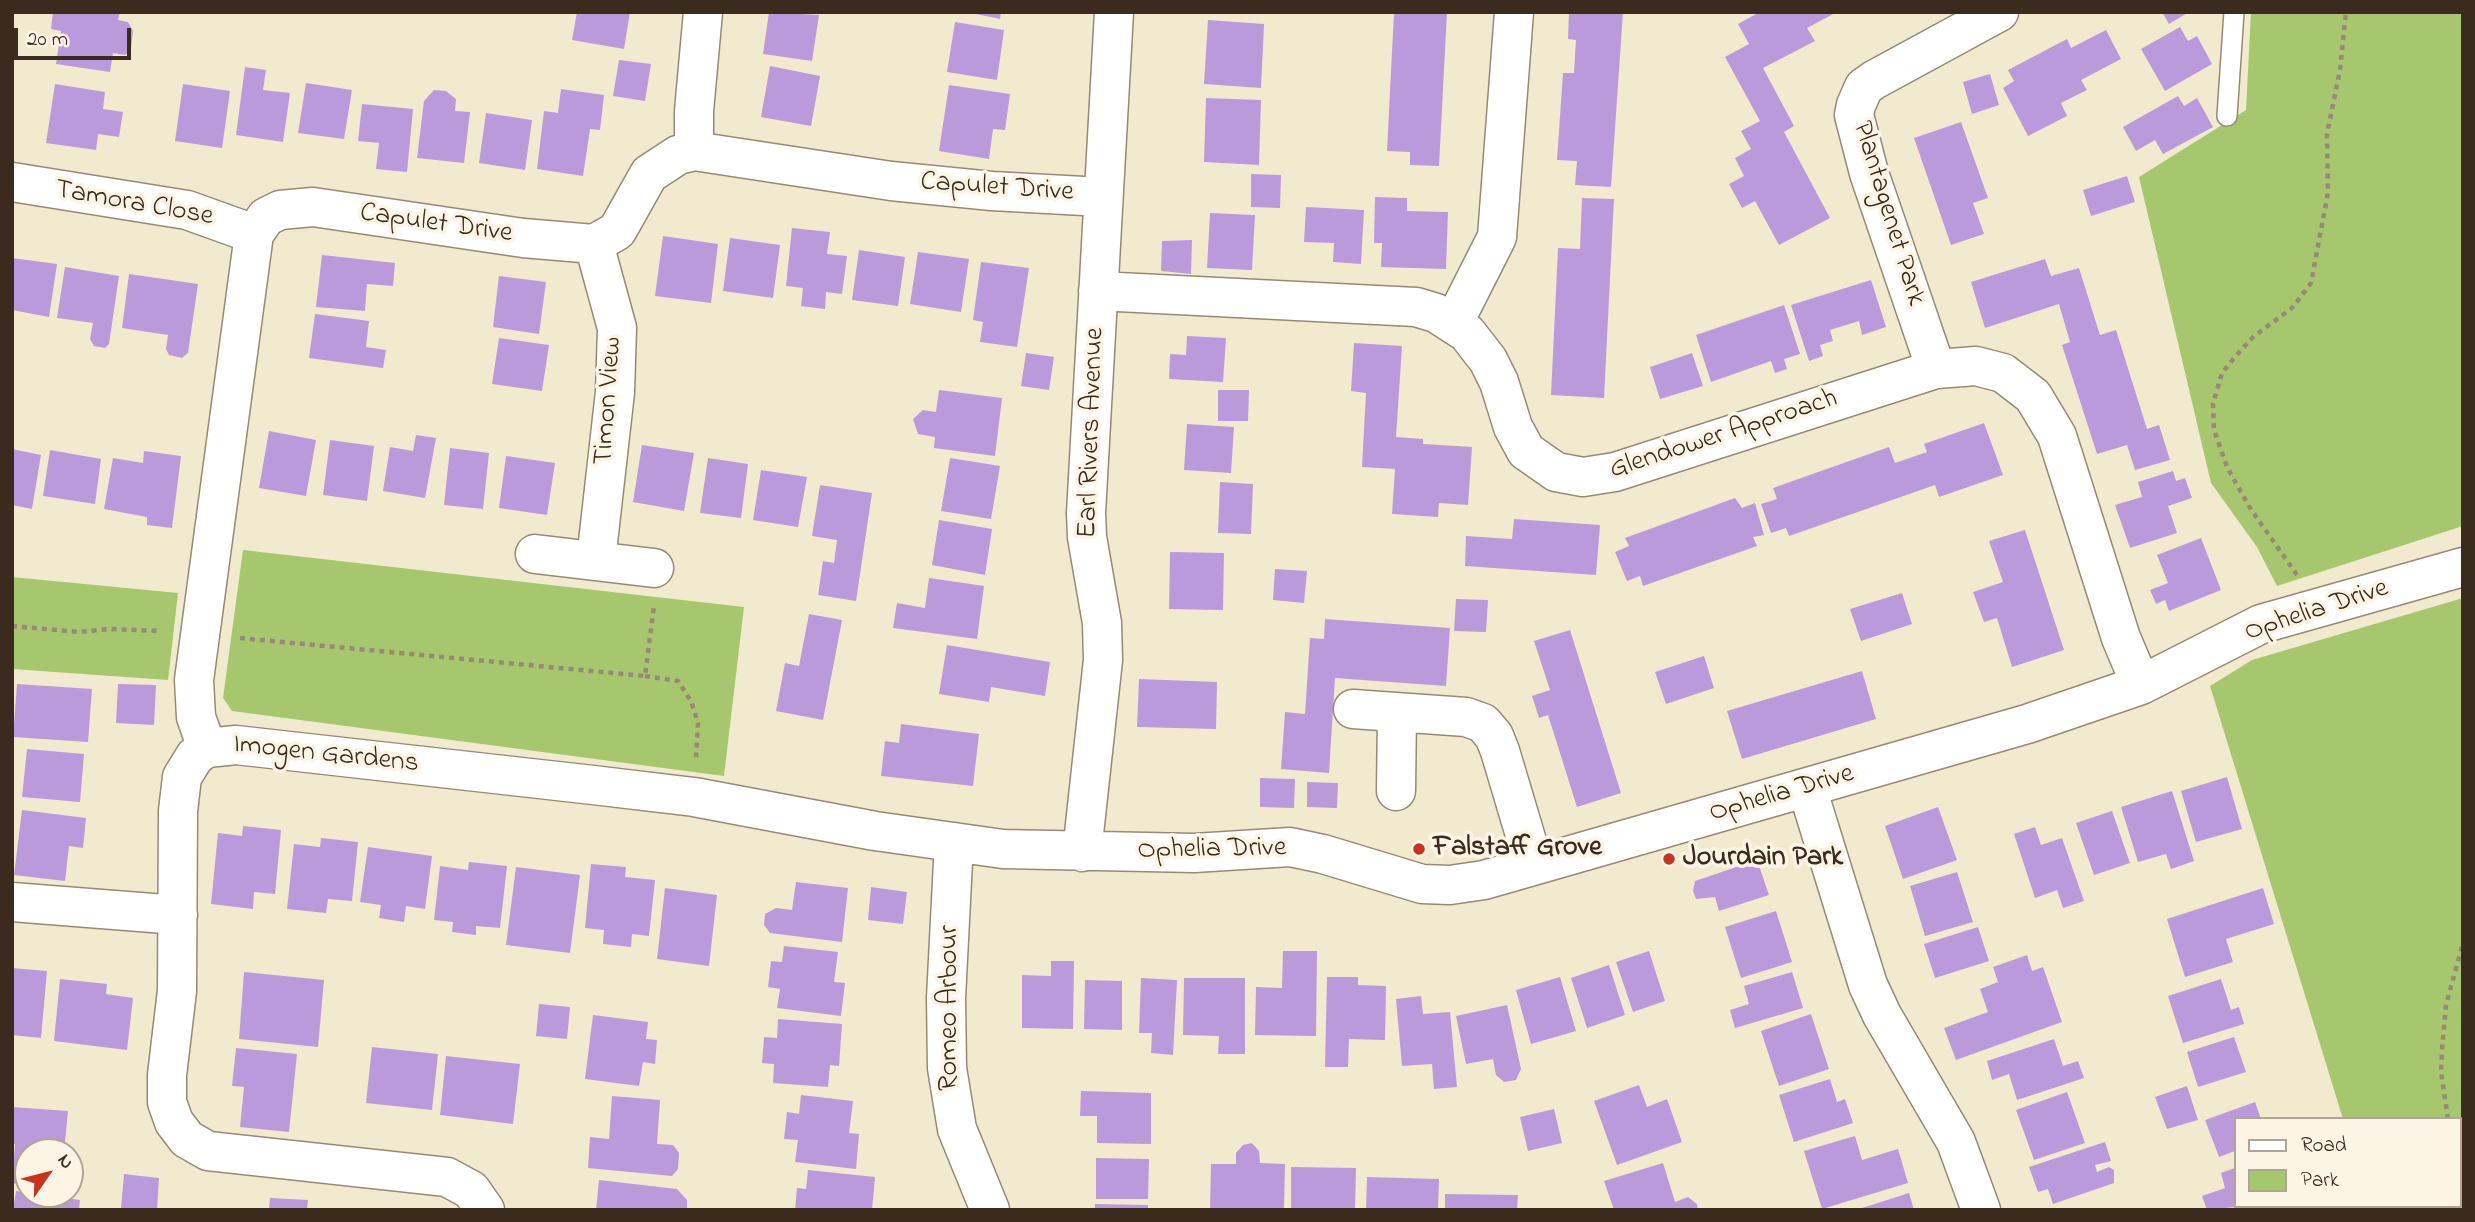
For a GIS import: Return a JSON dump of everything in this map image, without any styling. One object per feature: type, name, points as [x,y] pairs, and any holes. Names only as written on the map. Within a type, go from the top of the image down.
[{"type":"street","points":[[594,244],[617,231],[649,174],[678,155],[694,151],[694,111],[703,12]]},
{"type":"street","name":"Earl Rivers Avenue","points":[[1082,852],[1103,660],[1102,623],[1087,537],[1086,513],[1114,12]]},
{"type":"street","points":[[1454,322],[1497,237],[1514,12]]},
{"type":"street","name":"Plantagenet Park","points":[[1936,369],[1869,173],[1854,115],[1864,88],[1874,80],[1999,12]]},
{"type":"street","name":"Capulet Drive","points":[[694,151],[891,181],[992,191],[1102,197]]},
{"type":"street","name":"Tamora Close","points":[[12,182],[187,210],[254,234]]},
{"type":"street","name":"Capulet Drive","points":[[254,234],[266,217],[280,210],[313,207],[523,237],[594,244]]},
{"type":"street","points":[[207,748],[194,701],[254,234]]},
{"type":"street","name":"Timon View","points":[[594,244],[617,328],[615,392],[596,560]]},
{"type":"street","name":"Glendower Approach","points":[[1098,291],[1416,307],[1454,322],[1467,333],[1488,360],[1526,451],[1556,472],[1571,476],[1599,476],[1615,472],[1936,369],[1976,366],[2003,373],[2033,396],[2050,421],[2121,638],[2141,685]]},
{"type":"street","points":[[535,554],[596,560],[655,582]]},
{"type":"street","name":"Ophelia Drive","points":[[954,842],[1003,849],[1082,852],[1194,853],[1290,847],[1324,854],[1422,884],[1484,880],[2027,724],[2141,685],[2261,624],[2463,567]]},
{"type":"street","points":[[1353,709],[1466,717],[1483,723],[1494,736],[1500,751],[1534,865]]},
{"type":"street","points":[[1396,791],[1397,713]]},
{"type":"street","name":"Imogen Gardens","points":[[485,1210],[471,1190],[447,1177],[208,1151],[187,1139],[174,1122],[167,1102],[177,990],[176,859],[180,789],[187,767],[195,756],[207,748],[236,745],[694,797],[875,831],[954,842]]},
{"type":"street","points":[[1807,788],[1868,985],[1882,1015],[1956,1142],[1981,1210]]},
{"type":"street","name":"Romeo Arbour","points":[[954,842],[946,998],[947,1068],[957,1129],[990,1210]]},
{"type":"street","points":[[12,902],[178,915]]},
{"type":"lane","points":[[2227,116],[2234,12]]},
{"type":"path","points":[[2298,577],[2250,508],[2227,467],[2214,430],[2213,404],[2222,373],[2253,337],[2292,308],[2311,283],[2328,193],[2327,134],[2340,70],[2346,12]]},
{"type":"path","points":[[645,676],[655,582]]},
{"type":"path","points":[[12,625],[64,632],[145,630],[201,634],[678,681],[691,701],[698,723],[694,797]]},
{"type":"path","points":[[2448,1117],[2441,1072],[2442,1050],[2446,1005],[2463,943]]},
{"type":"green space","points":[[2251,12],[2463,12],[2463,526],[2277,586],[2257,547],[2211,483],[2139,177],[2246,110]]},
{"type":"green space","points":[[243,550],[744,607],[724,776],[232,711],[223,698]]},
{"type":"green space","points":[[12,577],[178,593],[168,680],[12,669]]},
{"type":"green space","points":[[2463,598],[2463,1210],[2371,1210],[2461,1208],[2461,1117],[2342,1117],[2210,686],[2252,660]]},
{"type":"building","points":[[53,12],[120,12],[118,20],[128,22],[133,31],[131,49],[125,55],[113,53],[110,72],[56,64],[61,31],[51,29]]},
{"type":"building","points":[[577,12],[630,12],[624,49],[572,40]]},
{"type":"building","points":[[769,12],[819,15],[812,61],[763,54]]},
{"type":"building","points":[[966,12],[1001,12],[1000,19]]},
{"type":"building","points":[[1394,12],[1447,12],[1439,166],[1410,165],[1410,152],[1387,151]]},
{"type":"building","points":[[1569,12],[1623,12],[1611,187],[1575,185],[1577,161],[1557,160],[1563,73],[1574,73],[1576,40],[1568,39]]},
{"type":"building","points":[[1760,12],[1837,12],[1807,28],[1815,41],[1763,68],[1794,126],[1784,132],[1830,218],[1779,245],[1755,201],[1742,208],[1729,184],[1744,176],[1735,158],[1751,149],[1741,131],[1760,121],[1725,57],[1749,44],[1738,24]]},
{"type":"building","points":[[2162,12],[2189,12],[2169,24]]},
{"type":"building","points":[[1208,20],[1264,24],[1261,88],[1204,84]]},
{"type":"building","points":[[955,22],[1004,30],[997,80],[947,72]]},
{"type":"building","points":[[2180,27],[2188,41],[2197,36],[2212,64],[2165,91],[2141,49]]},
{"type":"building","points":[[2106,30],[2121,59],[2081,80],[2087,90],[2061,103],[2067,116],[2028,136],[2003,88],[2014,81],[2008,70],[2067,39],[2071,48]]},
{"type":"building","points":[[619,60],[651,64],[645,101],[613,96]]},
{"type":"building","points":[[770,66],[820,76],[811,126],[761,117]]},
{"type":"building","points":[[245,67],[266,70],[263,90],[290,93],[283,142],[236,135]]},
{"type":"building","points":[[1990,74],[1999,105],[1972,114],[1963,82]]},
{"type":"building","points":[[306,83],[352,90],[344,139],[298,133]]},
{"type":"building","points":[[55,84],[105,92],[103,109],[123,112],[119,137],[98,134],[96,150],[46,143]]},
{"type":"building","points":[[183,84],[230,91],[222,148],[175,141]]},
{"type":"building","points":[[949,85],[1010,94],[1005,130],[993,129],[989,159],[939,151]]},
{"type":"building","points":[[561,89],[604,95],[600,130],[590,129],[583,176],[537,169],[544,111],[558,113]]},
{"type":"building","points":[[434,90],[446,91],[456,99],[455,111],[470,112],[464,163],[417,158],[424,101]]},
{"type":"building","points":[[2178,96],[2184,106],[2197,98],[2213,127],[2163,154],[2155,140],[2136,151],[2123,127]]},
{"type":"building","points":[[1206,98],[1261,100],[1259,165],[1204,162]]},
{"type":"building","points":[[362,104],[413,109],[407,172],[376,169],[379,143],[358,141]]},
{"type":"building","points":[[486,113],[532,120],[525,170],[479,163]]},
{"type":"building","points":[[1961,122],[1988,198],[1973,203],[1984,234],[1951,245],[1914,138]]},
{"type":"building","points":[[1251,174],[1281,175],[1280,208],[1251,207]]},
{"type":"building","points":[[2127,176],[2135,202],[2091,216],[2083,190]]},
{"type":"building","points":[[1375,197],[1407,198],[1407,211],[1448,212],[1446,269],[1381,267],[1382,243],[1374,243]]},
{"type":"building","points":[[1582,198],[1614,199],[1604,398],[1551,395],[1558,248],[1580,249]]},
{"type":"building","points":[[1306,207],[1364,210],[1361,264],[1333,262],[1334,243],[1304,242]]},
{"type":"building","points":[[1210,213],[1255,215],[1252,270],[1207,268]]},
{"type":"building","points":[[792,228],[830,232],[827,254],[847,256],[842,294],[826,292],[825,309],[801,306],[803,288],[786,286]]},
{"type":"building","points":[[663,236],[718,244],[711,303],[655,296]]},
{"type":"building","points":[[730,238],[780,245],[773,298],[723,291]]},
{"type":"building","points":[[1192,240],[1191,274],[1161,271],[1162,241]]},
{"type":"building","points":[[859,250],[905,257],[898,306],[852,300]]},
{"type":"building","points":[[918,252],[969,259],[961,312],[910,304]]},
{"type":"building","points":[[322,255],[395,263],[393,286],[367,284],[365,311],[316,307]]},
{"type":"building","points":[[12,258],[57,264],[49,317],[12,310]]},
{"type":"building","points":[[2045,259],[2051,276],[2079,268],[2100,335],[2116,330],[2147,429],[2159,425],[2170,460],[2135,470],[2127,445],[2097,454],[2062,345],[2070,342],[2059,304],[1985,328],[1971,282]]},
{"type":"building","points":[[981,262],[1029,268],[1017,347],[980,342],[983,322],[973,320]]},
{"type":"building","points":[[65,267],[119,276],[109,344],[105,348],[94,346],[90,339],[93,323],[57,318]]},
{"type":"building","points":[[129,274],[198,284],[188,353],[182,358],[169,355],[166,349],[168,335],[122,328]]},
{"type":"building","points":[[499,276],[546,282],[539,334],[493,327]]},
{"type":"building","points":[[1871,280],[1886,327],[1862,335],[1859,321],[1830,330],[1833,341],[1820,345],[1823,356],[1809,361],[1791,305]]},
{"type":"building","points":[[1784,305],[1800,354],[1784,359],[1787,369],[1775,373],[1771,361],[1711,382],[1696,335]]},
{"type":"building","points":[[315,314],[369,321],[366,347],[386,350],[383,368],[309,358]]},
{"type":"building","points":[[1187,336],[1226,338],[1223,382],[1169,379],[1170,354],[1186,355]]},
{"type":"building","points":[[499,338],[549,345],[542,391],[492,384]]},
{"type":"building","points":[[1354,343],[1402,346],[1396,437],[1423,439],[1423,444],[1472,447],[1468,505],[1439,503],[1438,517],[1392,514],[1395,469],[1362,467],[1366,393],[1351,391]]},
{"type":"building","points":[[1026,353],[1054,357],[1049,390],[1021,386]]},
{"type":"building","points":[[1692,353],[1703,386],[1660,399],[1650,367]]},
{"type":"building","points":[[939,390],[1002,398],[995,456],[934,448],[935,437],[918,434],[913,419],[923,410],[936,412]]},
{"type":"building","points":[[1218,390],[1249,390],[1248,421],[1218,421]]},
{"type":"building","points":[[1984,423],[2003,475],[1939,497],[1935,485],[1789,536],[1786,528],[1771,533],[1761,504],[1777,499],[1773,488],[1889,447],[1895,463],[1927,452],[1924,444]]},
{"type":"building","points":[[1187,424],[1234,427],[1231,473],[1184,470]]},
{"type":"building","points":[[269,431],[316,440],[306,496],[259,488]]},
{"type":"building","points":[[416,435],[436,438],[425,498],[383,491],[390,447],[413,451]]},
{"type":"building","points":[[330,440],[374,446],[367,501],[323,495]]},
{"type":"building","points":[[642,445],[694,453],[684,511],[633,502]]},
{"type":"building","points":[[450,448],[489,453],[483,509],[444,505]]},
{"type":"building","points":[[12,449],[41,455],[32,509],[12,505]]},
{"type":"building","points":[[50,450],[101,459],[95,504],[43,496]]},
{"type":"building","points":[[144,451],[181,456],[172,528],[147,525],[147,517],[104,509],[113,458],[143,463]]},
{"type":"building","points":[[506,456],[555,463],[547,515],[499,508]]},
{"type":"building","points":[[708,458],[748,464],[741,518],[700,513]]},
{"type":"building","points":[[950,458],[1000,466],[991,519],[941,511]]},
{"type":"building","points":[[761,470],[807,477],[798,527],[753,520]]},
{"type":"building","points":[[2173,471],[2176,481],[2185,478],[2192,498],[2168,506],[2177,533],[2130,548],[2115,505],[2142,497],[2138,482]]},
{"type":"building","points":[[1220,482],[1253,484],[1251,534],[1218,533]]},
{"type":"building","points":[[820,485],[872,493],[856,601],[818,595],[823,561],[834,563],[837,540],[812,536]]},
{"type":"building","points":[[1735,498],[1742,508],[1755,503],[1764,535],[1753,537],[1757,546],[1643,586],[1640,576],[1627,581],[1615,552],[1629,546],[1625,538]]},
{"type":"building","points":[[1514,519],[1600,525],[1596,575],[1465,566],[1466,536],[1512,539]]},
{"type":"building","points":[[939,520],[992,529],[985,575],[932,565]]},
{"type":"building","points":[[2025,530],[2064,650],[2012,667],[1997,618],[1984,622],[1973,592],[2003,582],[1989,541]]},
{"type":"building","points":[[2201,538],[2221,590],[2169,611],[2165,600],[2156,604],[2150,590],[2168,583],[2157,555]]},
{"type":"building","points":[[1170,552],[1224,553],[1223,610],[1169,609]]},
{"type":"building","points":[[1275,569],[1307,571],[1304,603],[1273,600]]},
{"type":"building","points":[[929,578],[984,586],[977,639],[893,628],[897,603],[925,608]]},
{"type":"building","points":[[1902,593],[1912,624],[1861,641],[1850,609]]},
{"type":"building","points":[[1456,599],[1488,600],[1486,632],[1454,631]]},
{"type":"building","points":[[809,614],[842,620],[823,720],[776,711],[785,663],[799,666]]},
{"type":"building","points":[[1325,619],[1450,628],[1446,686],[1335,678],[1329,773],[1281,769],[1285,712],[1305,714],[1310,638],[1324,639]]},
{"type":"building","points":[[1570,630],[1621,793],[1577,807],[1548,715],[1539,718],[1532,696],[1550,690],[1534,641]]},
{"type":"building","points":[[947,645],[1050,662],[1045,696],[991,687],[989,702],[939,694]]},
{"type":"building","points":[[1704,656],[1714,688],[1666,704],[1655,672]]},
{"type":"building","points":[[1862,671],[1876,719],[1742,759],[1727,711]]},
{"type":"building","points":[[1139,679],[1217,682],[1216,729],[1137,727]]},
{"type":"building","points":[[17,684],[92,689],[88,742],[13,737]]},
{"type":"building","points":[[118,684],[156,685],[154,725],[116,723]]},
{"type":"building","points":[[901,724],[979,734],[973,786],[881,776],[885,741],[899,743]]},
{"type":"building","points":[[27,749],[84,754],[80,802],[22,797]]},
{"type":"building","points":[[2227,777],[2242,829],[2196,842],[2181,791]]},
{"type":"building","points":[[1260,778],[1295,779],[1294,808],[1260,807]]},
{"type":"building","points":[[1307,782],[1338,783],[1337,808],[1307,807]]},
{"type":"building","points":[[2172,791],[2194,861],[2171,869],[2166,854],[2138,862],[2121,807]]},
{"type":"building","points":[[1938,807],[1957,860],[1903,879],[1885,826]]},
{"type":"building","points":[[22,810],[86,818],[83,848],[69,846],[65,881],[14,875]]},
{"type":"building","points":[[2112,811],[2130,863],[2094,875],[2076,823]]},
{"type":"building","points":[[243,826],[281,830],[275,894],[254,892],[253,909],[211,904],[218,833],[242,836]]},
{"type":"building","points":[[2035,827],[2041,845],[2062,838],[2084,901],[2063,908],[2057,890],[2035,898],[2014,834]]},
{"type":"building","points":[[321,838],[358,842],[352,901],[328,899],[326,913],[287,909],[294,844],[320,847]]},
{"type":"building","points":[[368,847],[432,856],[425,909],[406,906],[404,922],[379,918],[381,905],[360,902]]},
{"type":"building","points":[[1757,860],[1769,895],[1719,911],[1715,897],[1696,899],[1693,891],[1695,881]]},
{"type":"building","points":[[469,862],[507,866],[500,928],[476,926],[476,935],[452,932],[453,922],[434,920],[440,866],[468,870]]},
{"type":"building","points":[[591,864],[626,867],[625,877],[655,880],[649,936],[632,934],[631,947],[603,944],[604,930],[585,928]]},
{"type":"building","points":[[516,867],[580,875],[570,953],[506,945]]},
{"type":"building","points":[[1957,872],[1973,922],[1925,936],[1910,886]]},
{"type":"building","points":[[796,882],[848,888],[842,942],[770,933],[764,925],[765,914],[776,908],[792,910]]},
{"type":"building","points":[[871,887],[907,892],[903,924],[868,920]]},
{"type":"building","points":[[665,888],[717,895],[709,966],[657,959]]},
{"type":"building","points":[[2263,888],[2274,924],[2226,939],[2233,962],[2185,977],[2167,919]]},
{"type":"building","points":[[1776,911],[1792,962],[1741,978],[1725,927]]},
{"type":"building","points":[[1978,927],[1989,961],[1935,978],[1924,944]]},
{"type":"building","points":[[784,946],[838,952],[834,982],[845,983],[841,1016],[777,1008],[780,989],[768,987],[771,961],[782,962]]},
{"type":"building","points":[[1283,951],[1317,951],[1316,1036],[1255,1035],[1256,987],[1282,988]]},
{"type":"building","points":[[1649,951],[1665,1001],[1633,1012],[1616,962]]},
{"type":"building","points":[[2027,955],[2032,971],[2043,967],[2062,1022],[1956,1060],[1944,1028],[1988,1012],[1980,989],[1998,982],[1993,967]]},
{"type":"building","points":[[1051,961],[1074,961],[1073,1029],[1022,1028],[1022,975],[1051,976]]},
{"type":"building","points":[[1609,965],[1625,1015],[1587,1028],[1571,978]]},
{"type":"building","points":[[12,968],[47,971],[41,1038],[12,1035]]},
{"type":"building","points":[[244,972],[324,980],[318,1047],[239,1039]]},
{"type":"building","points":[[1792,972],[1803,1008],[1735,1028],[1730,1010],[1749,1004],[1744,986]]},
{"type":"building","points":[[1327,977],[1358,977],[1358,985],[1386,986],[1385,1040],[1349,1039],[1348,1067],[1325,1067]]},
{"type":"building","points":[[1560,977],[1576,1031],[1531,1044],[1516,990]]},
{"type":"building","points":[[1141,978],[1177,980],[1173,1055],[1151,1053],[1152,1033],[1139,1033]]},
{"type":"building","points":[[1184,978],[1245,978],[1245,1054],[1218,1054],[1219,1036],[1183,1035]]},
{"type":"building","points":[[60,979],[107,984],[106,994],[133,998],[127,1050],[54,1041]]},
{"type":"building","points":[[2221,979],[2231,1010],[2239,1007],[2244,1024],[2183,1043],[2168,996]]},
{"type":"building","points":[[1085,980],[1122,981],[1122,1030],[1084,1029]]},
{"type":"building","points":[[1421,996],[1423,1014],[1450,1012],[1457,1087],[1434,1089],[1432,1064],[1402,1066],[1396,999]]},
{"type":"building","points":[[539,1004],[570,1007],[567,1039],[536,1036]]},
{"type":"building","points":[[1507,1005],[1521,1069],[1516,1080],[1504,1082],[1496,1075],[1493,1059],[1466,1064],[1456,1016]]},
{"type":"building","points":[[1811,1014],[1829,1069],[1779,1086],[1761,1031]]},
{"type":"building","points":[[593,1015],[648,1022],[646,1039],[657,1040],[655,1064],[643,1062],[639,1086],[585,1079]]},
{"type":"building","points":[[778,1019],[842,1024],[839,1066],[830,1065],[828,1087],[773,1083],[774,1064],[762,1063],[764,1037],[777,1038]]},
{"type":"building","points":[[2234,1037],[2246,1072],[2198,1087],[2187,1052]]},
{"type":"building","points":[[2054,1039],[2063,1066],[2078,1061],[2084,1078],[2017,1100],[2009,1074],[1992,1080],[1987,1061]]},
{"type":"building","points":[[372,1047],[438,1054],[432,1110],[366,1103]]},
{"type":"building","points":[[236,1048],[297,1054],[289,1132],[240,1127],[244,1087],[232,1086]]},
{"type":"building","points":[[446,1056],[520,1064],[513,1124],[440,1115]]},
{"type":"building","points":[[1830,1079],[1837,1102],[1845,1099],[1853,1123],[1794,1142],[1779,1095]]},
{"type":"building","points":[[1639,1085],[1647,1107],[1667,1099],[1682,1142],[1617,1165],[1594,1101]]},
{"type":"building","points":[[2187,1086],[2198,1120],[2167,1129],[2155,1097]]},
{"type":"building","points":[[1081,1091],[1151,1093],[1151,1144],[1097,1143],[1097,1116],[1080,1116]]},
{"type":"building","points":[[2067,1092],[2085,1143],[2034,1160],[2016,1110]]},
{"type":"building","points":[[801,1095],[853,1101],[849,1133],[859,1134],[856,1169],[795,1162],[798,1140],[784,1139],[787,1112],[799,1114]]},
{"type":"building","points":[[612,1096],[660,1100],[657,1144],[673,1145],[679,1153],[678,1169],[672,1176],[588,1168],[590,1137],[609,1139]]},
{"type":"building","points":[[2255,1102],[2260,1117],[2234,1117],[2234,1151],[2219,1157],[2205,1120]]},
{"type":"building","points":[[12,1107],[68,1111],[65,1138],[14,1138],[12,1144]]},
{"type":"building","points":[[1554,1109],[1562,1143],[1528,1151],[1520,1117]]},
{"type":"building","points":[[1855,1136],[1862,1160],[1898,1149],[1908,1183],[1822,1209],[1804,1151]]},
{"type":"building","points":[[2105,1142],[2111,1161],[2095,1165],[2097,1172],[2109,1167],[2114,1170],[2114,1183],[2053,1204],[2048,1189],[2038,1192],[2029,1167]]},
{"type":"building","points":[[1252,1143],[1259,1151],[1260,1163],[1285,1164],[1284,1210],[1210,1210],[1211,1164],[1236,1164],[1236,1153],[1243,1145]]},
{"type":"building","points":[[1096,1158],[1149,1159],[1148,1199],[1096,1199]]},
{"type":"building","points":[[1663,1163],[1675,1202],[1688,1197],[1697,1204],[1698,1210],[1614,1210],[1604,1181]]},
{"type":"building","points":[[1291,1167],[1356,1168],[1355,1210],[1291,1210]]},
{"type":"building","points":[[2234,1168],[2234,1207],[2207,1210],[2202,1196],[2225,1188],[2221,1173]]},
{"type":"building","points":[[808,1170],[875,1177],[872,1210],[795,1210],[797,1188],[806,1189]]},
{"type":"building","points":[[124,1174],[159,1178],[157,1210],[121,1208]]},
{"type":"building","points":[[1367,1177],[1439,1179],[1438,1210],[1366,1210]]},
{"type":"building","points":[[599,1180],[677,1189],[687,1200],[687,1210],[596,1210]]},
{"type":"building","points":[[1909,1193],[1914,1210],[1859,1210],[1859,1209]]},
{"type":"building","points":[[1445,1194],[1518,1195],[1517,1210],[1445,1210]]},
{"type":"building","points":[[270,1198],[308,1200],[307,1210],[269,1210]]},
{"type":"building","points":[[14,1204],[14,1208],[79,1208],[79,1210],[13,1210]]},
{"type":"building","points":[[1095,1204],[1148,1205],[1148,1210],[1095,1210]]},
{"type":"place","name":"Falstaff Grove","points":[[1419,849]]},
{"type":"place","name":"Jourdain Park","points":[[1669,859]]}]
